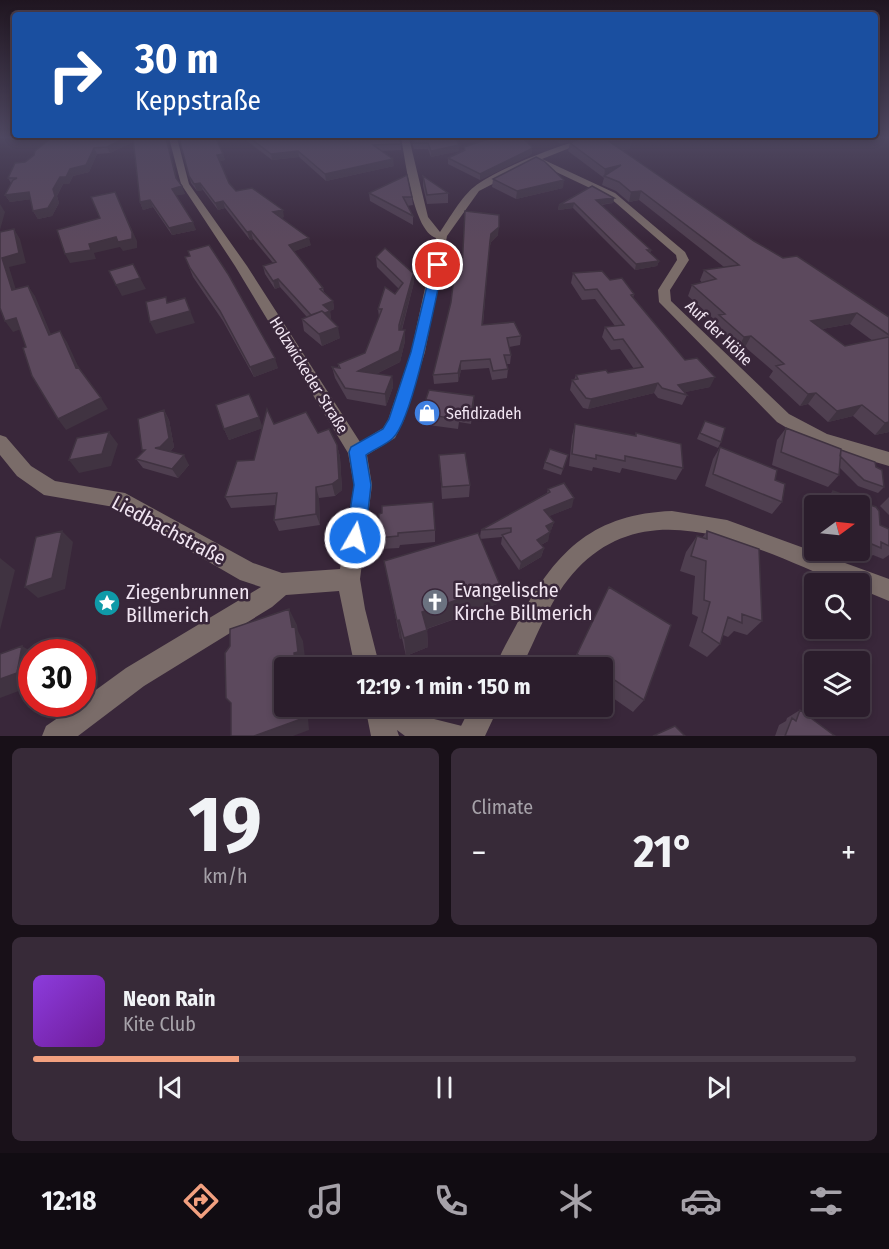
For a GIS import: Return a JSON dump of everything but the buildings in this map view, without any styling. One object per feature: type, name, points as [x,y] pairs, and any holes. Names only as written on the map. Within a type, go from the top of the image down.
[{"type":"street","name":"Holzwickeder Straße","points":[[182,172],[185,184],[241,266],[357,452],[363,485],[349,579],[365,657]]},
{"type":"street","points":[[413,172],[423,217],[433,233],[442,236]]},
{"type":"street","points":[[357,452],[389,433],[396,420],[417,352],[442,236],[476,189],[507,172]]},
{"type":"street","name":"Auf der Höhe","points":[[564,172],[612,195],[681,254],[684,260],[664,290],[665,302],[783,418],[800,430],[825,441],[889,459]]},
{"type":"street","name":"Liedbachstraße","points":[[0,442],[24,471],[51,489],[118,499],[248,572],[282,584],[349,579]]},
{"type":"street","points":[[513,657],[569,562],[599,537],[616,528],[639,521],[698,522],[733,531],[889,590]]},
{"type":"street","points":[[56,736],[135,677],[257,604],[282,584]]},
{"type":"street","points":[[381,717],[385,736]]},
{"type":"street","points":[[402,717],[416,728],[452,736]]},
{"type":"street","points":[[470,736],[480,717]]},
{"type":"place","name":"Sefidizadeh","points":[[427,413]]},
{"type":"place","name":"Evangelische Kirche Billmerich","points":[[435,602]]},
{"type":"place","name":"Ziegenbrunnen Billmerich","points":[[107,603]]},
{"type":"route","points":[[355,538],[363,485],[357,452],[389,433],[396,420],[417,352],[438,265]]}]
